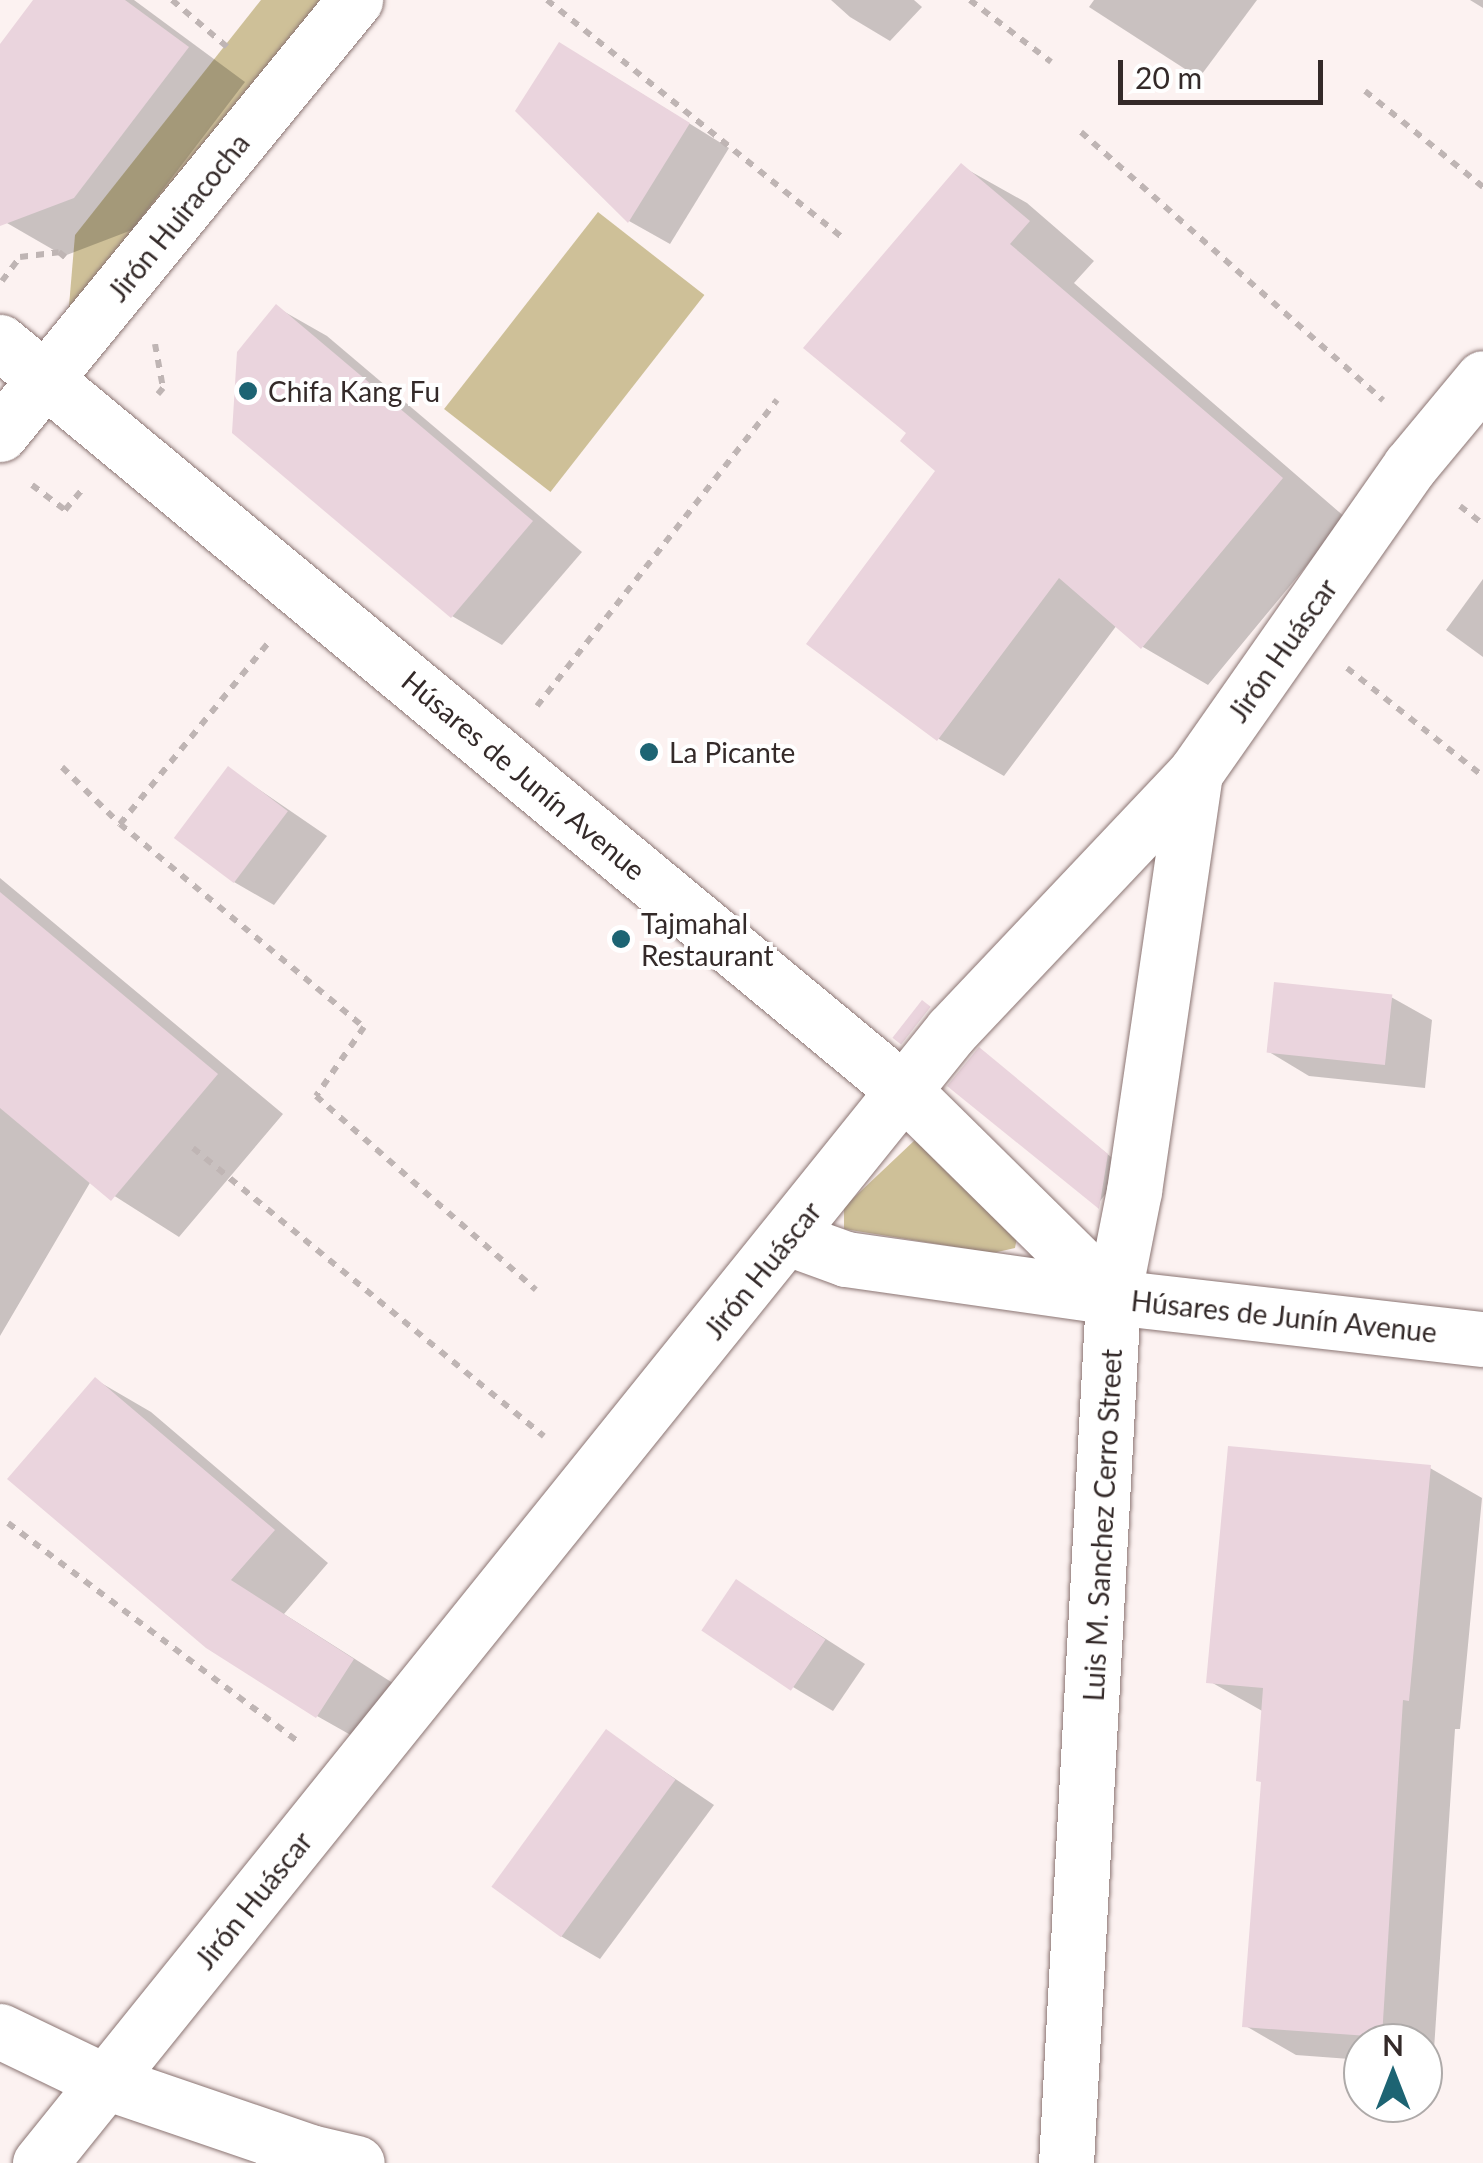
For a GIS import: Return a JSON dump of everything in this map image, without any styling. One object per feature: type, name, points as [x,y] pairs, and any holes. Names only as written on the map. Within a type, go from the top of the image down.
[{"type":"street","name":"Jirón Huiracocha","points":[[10,454],[46,379],[355,0]]},
{"type":"street","name":"Húsares de Junín Avenue","points":[[0,342],[904,1091],[1114,1297],[1483,1339]]},
{"type":"street","name":"Jirón Huáscar","points":[[40,2163],[952,1030],[1195,773],[1430,442],[1483,378]]},
{"type":"street","name":"Luis M. Sanchez Cerro Street","points":[[1066,2163],[1114,1297],[1134,1192],[1195,773]]},
{"type":"street","points":[[788,1238],[846,1260],[1114,1297]]},
{"type":"street","points":[[0,2030],[106,2082],[310,2152],[357,2163]]},
{"type":"path","points":[[172,0],[278,95]]},
{"type":"path","points":[[546,0],[842,237]]},
{"type":"path","points":[[970,0],[1051,62]]},
{"type":"path","points":[[1365,91],[1483,186]]},
{"type":"path","points":[[1081,132],[1430,442]]},
{"type":"path","points":[[0,284],[20,256],[58,252],[73,263]]},
{"type":"path","points":[[152,328],[163,388],[152,404]]},
{"type":"path","points":[[500,754],[777,400]]},
{"type":"path","points":[[10,454],[65,510],[90,479]]},
{"type":"path","points":[[120,824],[307,595]]},
{"type":"path","points":[[1298,630],[1483,776]]},
{"type":"path","points":[[62,767],[120,824],[364,1027],[316,1096],[536,1290]]},
{"type":"path","points":[[193,1148],[594,1478]]},
{"type":"path","points":[[8,1523],[350,1780]]},
{"type":"shaded area","points":[[261,0],[321,0],[68,318],[75,235]]},
{"type":"shaded area","points":[[598,212],[704,295],[550,492],[444,409]]},
{"type":"shaded area","points":[[916,1139],[1020,1221],[1015,1248],[993,1253],[844,1229],[844,1207]]},
{"type":"building","points":[[33,0],[125,0],[189,47],[74,198],[0,226],[0,44]]},
{"type":"building","points":[[559,42],[690,123],[628,223],[515,111]]},
{"type":"building","points":[[961,163],[1030,221],[1010,244],[1283,478],[1141,649],[1059,578],[937,741],[806,644],[935,471],[900,441],[906,433],[803,348]]},
{"type":"building","points":[[276,304],[533,521],[451,618],[232,433],[237,352]]},
{"type":"building","points":[[228,766],[288,811],[234,883],[174,838]]},
{"type":"building","points":[[0,892],[218,1074],[111,1201],[0,1108]]},
{"type":"building","points":[[1274,982],[1392,994],[1385,1065],[1267,1053]]},
{"type":"building","points":[[922,1000],[931,1007],[901,1045],[892,1038]]},
{"type":"building","points":[[979,1047],[1108,1154],[1099,1209],[947,1086]]},
{"type":"building","points":[[95,1377],[275,1530],[231,1580],[354,1659],[316,1718],[206,1648],[7,1479]]},
{"type":"building","points":[[1228,1446],[1431,1465],[1409,1701],[1403,1700],[1383,2023],[1343,2023],[1343,2034],[1242,2027],[1261,1782],[1256,1781],[1263,1688],[1206,1683]]},
{"type":"building","points":[[736,1579],[826,1639],[791,1691],[701,1630]]},
{"type":"building","points":[[606,1729],[676,1780],[561,1937],[491,1887]]},
{"type":"place","name":"Chifa Kang Fu","points":[[248,391]]},
{"type":"place","name":"La Picante","points":[[649,752]]},
{"type":"place","name":"Tajmahal Restaurant","points":[[621,939]]}]
